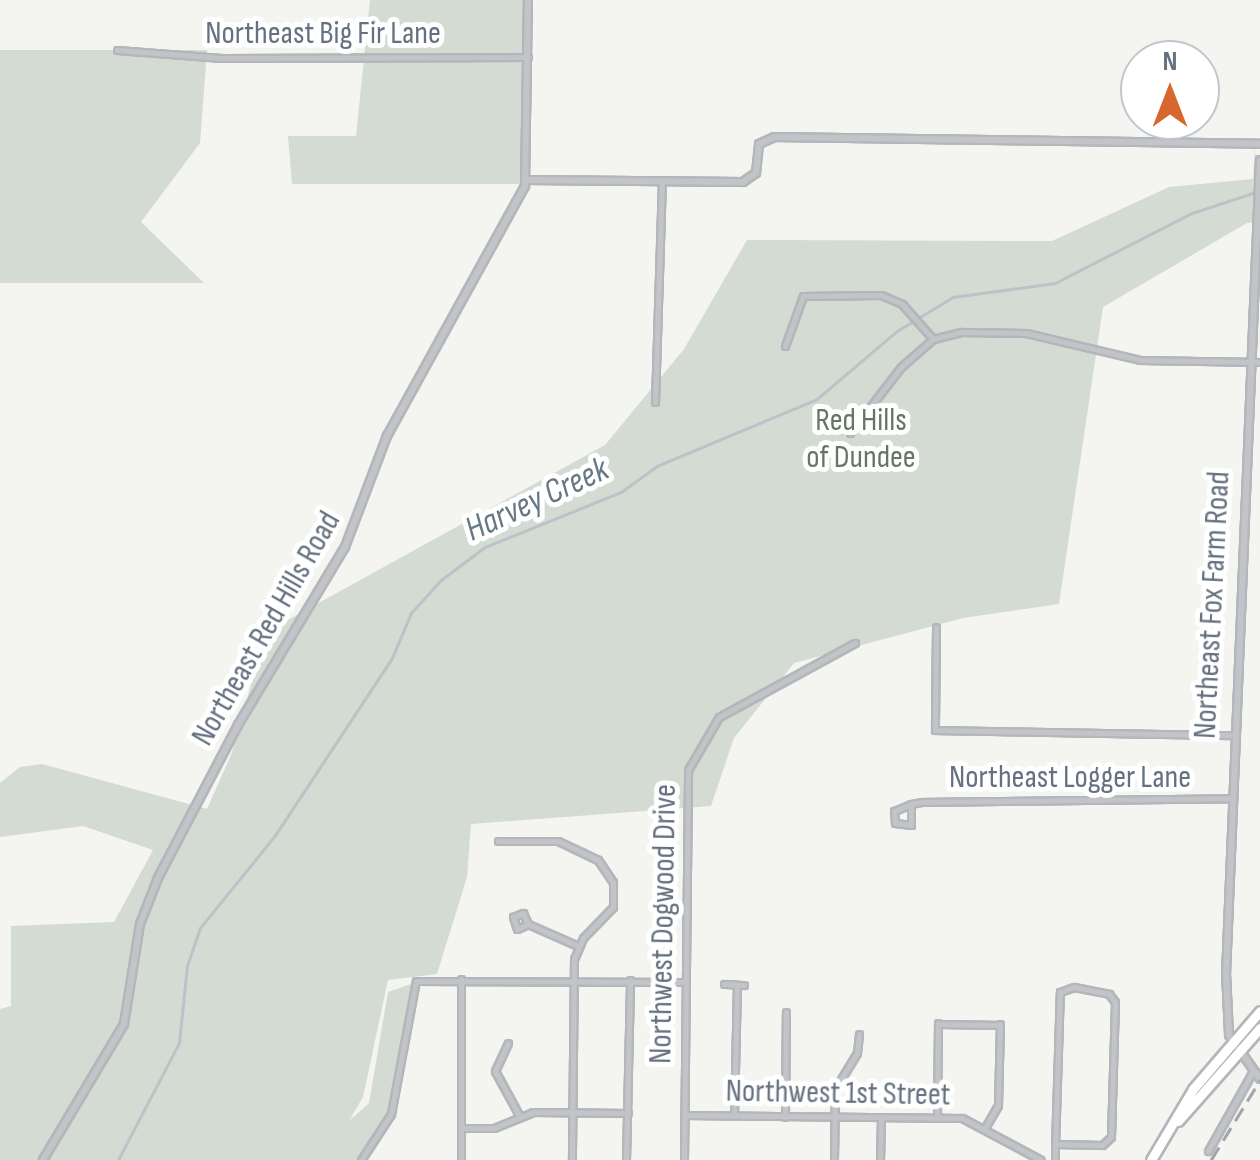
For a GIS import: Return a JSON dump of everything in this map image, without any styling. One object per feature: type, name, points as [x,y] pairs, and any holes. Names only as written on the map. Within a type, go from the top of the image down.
[{"type":"main road","points":[[1150,1160],[1260,1012]]},
{"type":"main road","points":[[1235,1046],[1260,1028]]},
{"type":"street","name":"Northeast Red Hills Road","points":[[42,1160],[124,1024],[140,924],[158,878],[244,714],[345,547],[383,444],[528,180],[528,0]]},
{"type":"street","name":"Northeast Big Fir Lane","points":[[118,50],[222,58],[528,58]]},
{"type":"street","points":[[528,180],[748,181],[758,170],[759,144],[771,138],[1260,144]]},
{"type":"street","name":"Northeast Fox Farm Road","points":[[1235,1046],[1230,798],[1260,160]]},
{"type":"street","points":[[655,402],[662,180]]},
{"type":"street","points":[[785,346],[803,296],[888,296],[933,339]]},
{"type":"street","points":[[850,433],[893,376],[933,339],[962,332],[1026,332],[1140,360],[1260,362]]},
{"type":"street","points":[[936,627],[935,730],[1232,735]]},
{"type":"street","name":"Northwest Dogwood Drive","points":[[684,1160],[685,784],[690,763],[719,717],[856,644]]},
{"type":"street","name":"Northeast Logger Lane","points":[[912,804],[911,826],[895,823],[894,811],[912,804],[1230,798]]},
{"type":"street","points":[[498,840],[558,841],[604,866],[613,882],[612,907],[578,946],[574,980],[572,1160]]},
{"type":"street","points":[[528,924],[578,946]]},
{"type":"street","points":[[361,1160],[388,1122],[412,986],[461,978],[684,982]]},
{"type":"street","points":[[461,978],[461,1160]]},
{"type":"street","points":[[626,1160],[630,980]]},
{"type":"street","points":[[724,984],[740,985],[734,1116]]},
{"type":"street","points":[[1055,1160],[1060,992],[1074,986],[1112,996],[1111,1137],[1102,1145],[1056,1144]]},
{"type":"street","points":[[785,1117],[786,1012]]},
{"type":"street","points":[[937,1118],[939,1023],[1000,1025],[998,1101],[986,1126]]},
{"type":"street","points":[[834,1160],[835,1089],[857,1053],[858,1034]]},
{"type":"street","points":[[508,1043],[495,1071],[519,1115]]},
{"type":"street","points":[[1235,1046],[1260,1079]]},
{"type":"street","points":[[1208,1150],[1254,1070]]},
{"type":"street","points":[[462,1128],[494,1128],[519,1115],[628,1113]]},
{"type":"street","name":"Northwest 1st Street","points":[[684,1115],[937,1118],[986,1126],[1040,1160]]},
{"type":"street","points":[[880,1118],[880,1160]]},
{"type":"green space","points":[[370,0],[523,0],[521,184],[292,184],[288,136],[356,136]]},
{"type":"green space","points":[[0,50],[207,50],[200,143],[141,222],[204,283],[0,283]]},
{"type":"green space","name":"Red Hills of Dundee","points":[[1255,148],[1260,222],[1247,223],[1103,307],[1059,604],[963,618],[794,663],[734,738],[711,806],[471,824],[467,877],[437,974],[388,980],[363,1097],[349,1121],[369,1103],[388,992],[411,984],[389,1113],[360,1160],[0,1160],[0,1009],[11,1006],[11,926],[114,922],[153,850],[83,826],[0,837],[0,783],[20,767],[42,764],[207,809],[231,755],[266,632],[605,445],[684,349],[747,240],[1052,241],[1169,187],[1253,179]]},
{"type":"waterway","name":"Harvey Creek","points":[[118,1160],[179,1043],[187,966],[200,928],[276,834],[392,658],[411,613],[441,580],[485,547],[621,492],[657,466],[817,399],[897,331],[953,297],[1055,283],[1192,213],[1259,191]]},
{"type":"railway","points":[[1211,1160],[1260,1080]]}]
